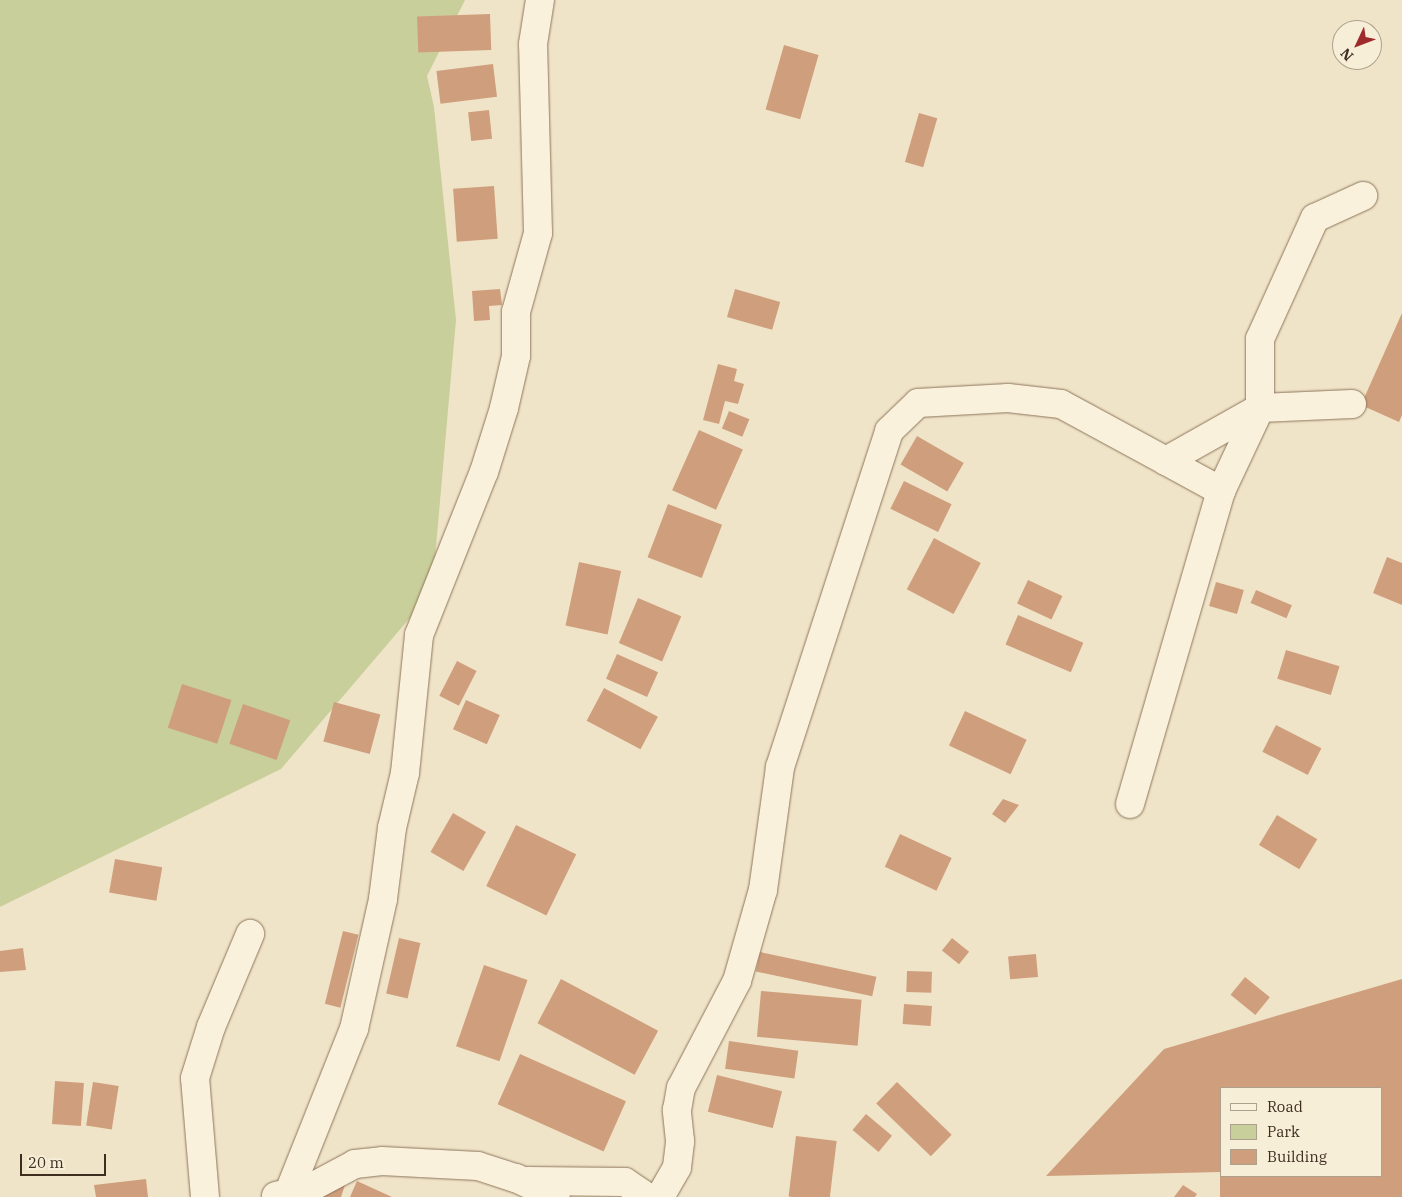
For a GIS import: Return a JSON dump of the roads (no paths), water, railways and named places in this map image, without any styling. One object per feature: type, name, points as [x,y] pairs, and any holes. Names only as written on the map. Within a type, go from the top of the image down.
[{"type":"street","points":[[283,1196],[354,1029],[383,899],[392,828],[405,773],[419,635],[484,472],[504,408],[516,356],[516,312],[538,233],[533,44],[540,0]]},
{"type":"street","points":[[1130,804],[1220,491],[1260,408],[1260,339],[1315,218],[1363,196]]},
{"type":"street","points":[[660,1197],[677,1167],[680,1141],[677,1110],[682,1088],[737,981],[763,890],[780,767],[889,431],[918,403],[1008,398],[1061,404],[1220,491]]},
{"type":"street","points":[[1166,461],[1260,408],[1352,404]]},
{"type":"street","points":[[205,1197],[195,1078],[211,1026],[250,934]]},
{"type":"street","points":[[283,1196],[310,1188],[355,1164],[382,1161],[478,1166],[523,1181],[556,1197]]},
{"type":"street","points":[[523,1181],[625,1182],[647,1197]]}]
